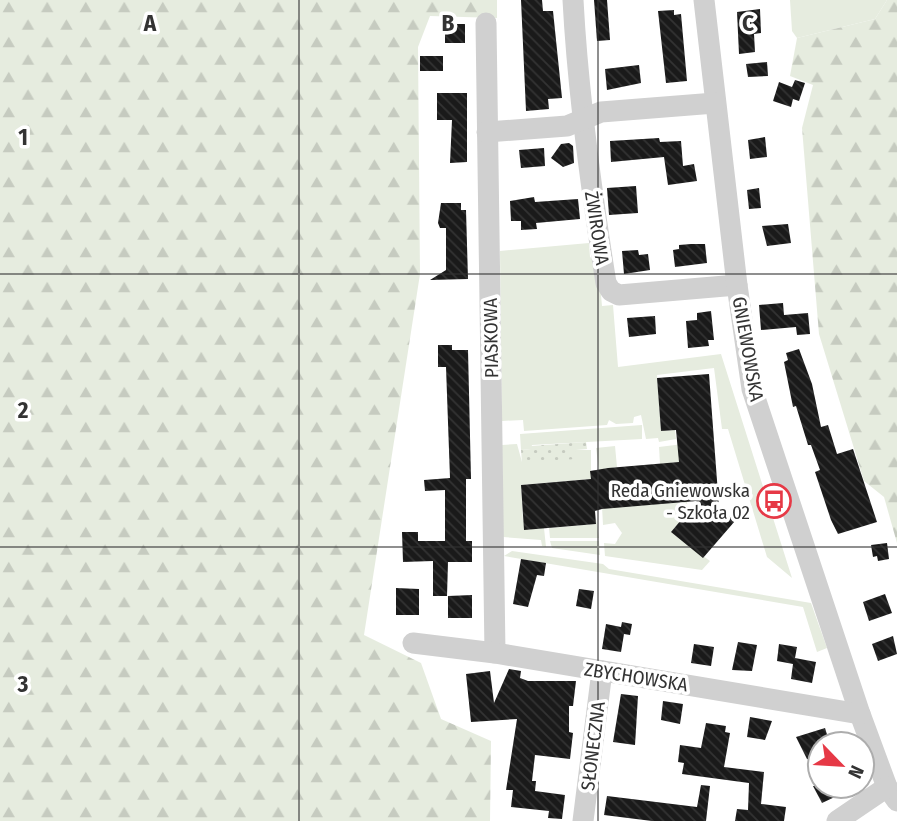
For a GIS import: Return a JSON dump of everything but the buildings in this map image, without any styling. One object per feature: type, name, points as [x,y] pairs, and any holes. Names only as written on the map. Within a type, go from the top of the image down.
[{"type":"street","name":"ŻWIROWA","points":[[573,0],[583,120],[606,283],[611,291],[619,295],[737,285]]},
{"type":"street","name":"GNIEWOWSKA","points":[[704,0],[737,285],[752,389],[860,713],[892,794]]},
{"type":"street","name":"PIASKOWA","points":[[486,23],[495,653]]},
{"type":"street","points":[[487,132],[567,126],[601,112],[715,103]]},
{"type":"street","name":"ZBYCHOWSKA","points":[[413,643],[495,653],[860,713]]},
{"type":"street","name":"SŁONECZNA","points":[[583,821],[602,671]]},
{"type":"street","points":[[837,821],[892,794]]},
{"type":"green space","points":[[0,0],[497,0],[497,18],[430,16],[418,47],[420,274],[364,635],[421,663],[441,719],[491,741],[490,821],[0,821]]},
{"type":"green space","points":[[790,0],[887,0],[875,19],[797,38],[792,31]]},
{"type":"green space","points":[[887,0],[897,0],[897,543],[884,497],[864,481],[819,334],[802,128],[813,85],[790,76],[797,38],[875,19]]},
{"type":"green space","points":[[589,243],[590,257],[598,263],[602,306],[613,305],[618,367],[721,354],[792,578],[767,557],[728,429],[722,429],[714,368],[657,375],[661,431],[675,430],[676,439],[659,442],[658,438],[646,439],[641,415],[634,417],[633,423],[616,424],[609,420],[607,425],[524,431],[523,420],[502,421],[500,251]]},
{"type":"green space","points":[[642,425],[642,439],[532,445],[531,449],[521,450],[520,434]]},
{"type":"green space","points":[[586,442],[587,449],[576,450],[576,459],[522,463],[521,450],[531,449],[531,446]]},
{"type":"green space","points":[[517,444],[522,462],[576,458],[576,450],[591,450],[591,479],[521,485],[523,521],[544,528],[546,547],[542,546],[541,540],[503,537],[502,445]]},
{"type":"green space","points":[[683,444],[684,462],[660,464],[659,447]]},
{"type":"green space","points":[[615,446],[617,467],[599,470],[596,448]]},
{"type":"green space","points":[[687,502],[688,512],[671,532],[710,561],[702,570],[605,556],[604,543],[615,544],[622,533],[615,523],[603,525],[602,507]]},
{"type":"green space","points":[[595,511],[599,538],[550,538],[549,528],[596,524]]},
{"type":"green space","points":[[550,541],[599,541],[600,555],[552,548]]},
{"type":"green space","points":[[512,551],[603,564],[609,569],[811,603],[827,648],[817,652],[803,607],[504,556]]},
{"type":"place","name":"Reda Gniewowska - Szkoła 02","points":[[774,501]]}]
